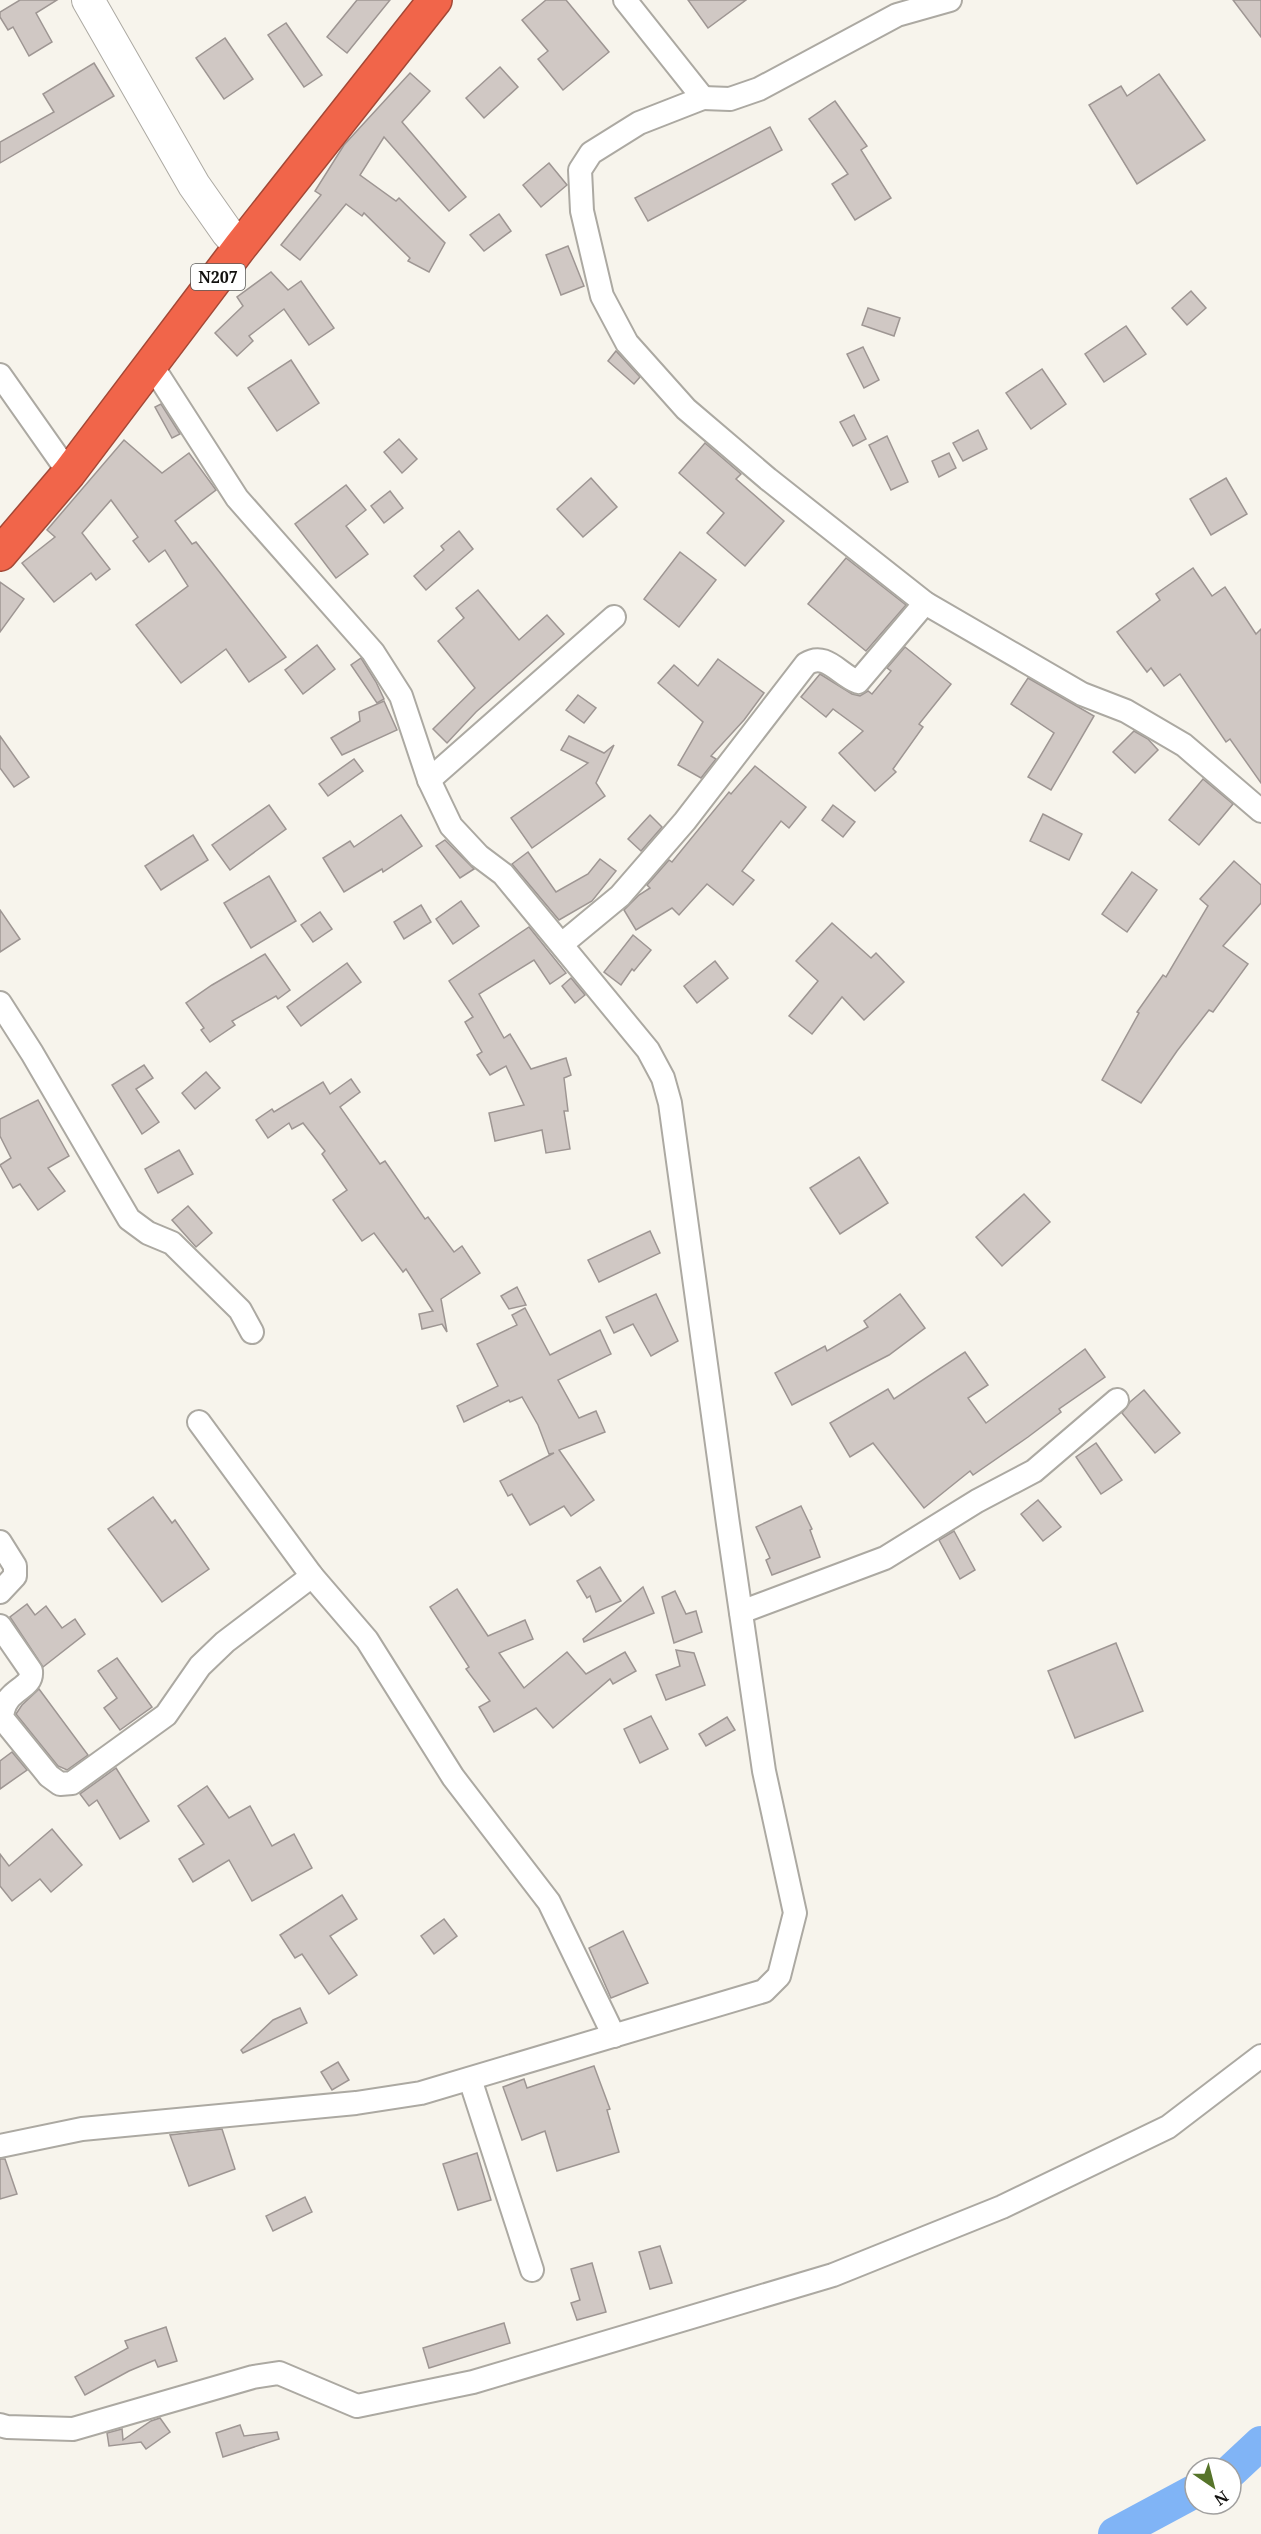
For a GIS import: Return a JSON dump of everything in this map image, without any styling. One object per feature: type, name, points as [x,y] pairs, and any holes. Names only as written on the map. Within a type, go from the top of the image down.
[{"type":"highway","name":"N207","points":[[0,554],[69,473],[240,247],[435,0]]},
{"type":"street","points":[[88,0],[194,185],[240,247]]},
{"type":"street","points":[[625,0],[703,98]]},
{"type":"street","points":[[950,0],[897,15],[759,89],[730,99],[703,98],[639,123],[591,153],[580,170],[582,211],[602,296],[627,343],[686,409],[768,479],[926,603],[1082,694],[1126,711],[1184,744],[1261,811]]},
{"type":"street","points":[[0,2146],[82,2129],[356,2103],[421,2093],[470,2079],[764,1991],[779,1976],[795,1913],[764,1772],[670,1103],[663,1078],[648,1050],[503,874],[479,856],[451,826],[429,780],[401,696],[378,659],[237,498],[151,364]]},
{"type":"street","points":[[0,375],[69,473]]},
{"type":"street","points":[[562,945],[620,896],[685,821],[806,664],[814,659],[823,660],[858,682],[926,603]]},
{"type":"street","points":[[429,780],[614,617]]},
{"type":"street","points":[[0,1003],[32,1053],[129,1219],[147,1233],[172,1243],[240,1310],[252,1332]]},
{"type":"street","points":[[741,1612],[885,1558],[976,1501],[1034,1471],[1117,1400]]},
{"type":"street","points":[[199,1422],[312,1576],[367,1640],[453,1777],[549,1902],[614,2036]]},
{"type":"street","points":[[0,1542],[15,1566],[15,1576],[0,1592]]},
{"type":"street","points":[[0,1626],[31,1671],[32,1677],[29,1683],[7,1697],[2,1718],[48,1776],[60,1784],[72,1783],[166,1715],[200,1666],[225,1642],[312,1576]]},
{"type":"street","points":[[0,2425],[73,2429],[253,2377],[279,2373],[357,2406],[473,2382],[833,2275],[1002,2207],[1168,2127],[1261,2056]]},
{"type":"street","points":[[470,2079],[532,2270]]},
{"type":"building","points":[[20,0],[57,0],[36,13],[52,42],[29,56],[13,27],[8,30],[0,17],[0,12]]},
{"type":"building","points":[[357,0],[390,0],[347,53],[327,37]]},
{"type":"building","points":[[546,0],[566,0],[609,52],[563,90],[538,59],[548,51],[522,20]]},
{"type":"building","points":[[688,0],[746,0],[708,28]]},
{"type":"building","points":[[1233,0],[1261,0],[1261,37]]},
{"type":"building","points":[[286,23],[322,75],[304,87],[268,35]]},
{"type":"building","points":[[225,38],[253,79],[224,99],[196,58]]},
{"type":"building","points":[[94,63],[114,96],[0,163],[0,142],[54,112],[43,94]]},
{"type":"building","points":[[500,67],[518,87],[484,118],[466,98]]},
{"type":"building","points":[[410,73],[430,91],[402,122],[466,197],[449,211],[384,137],[360,175],[396,201],[399,198],[445,243],[429,272],[408,261],[410,258],[364,213],[362,216],[346,204],[300,260],[281,245],[321,195],[315,191],[344,145]]},
{"type":"building","points":[[1159,74],[1205,140],[1137,184],[1089,105],[1121,86],[1127,96]]},
{"type":"building","points":[[835,101],[867,146],[861,150],[891,198],[855,220],[832,184],[848,174],[809,119]]},
{"type":"building","points":[[770,127],[782,150],[648,221],[635,198]]},
{"type":"building","points":[[549,163],[567,185],[541,207],[523,185]]},
{"type":"building","points":[[499,214],[511,231],[484,251],[470,235]]},
{"type":"building","points":[[568,246],[584,286],[561,295],[546,255]]},
{"type":"building","points":[[271,272],[288,290],[301,281],[334,328],[309,345],[284,309],[249,336],[253,341],[237,356],[215,333],[243,306],[237,297]]},
{"type":"building","points":[[1191,291],[1206,308],[1187,325],[1172,308]]},
{"type":"building","points":[[868,308],[900,318],[894,336],[862,325]]},
{"type":"building","points":[[1126,326],[1146,354],[1104,382],[1085,354]]},
{"type":"building","points":[[863,347],[879,380],[864,388],[847,354]]},
{"type":"building","points":[[616,351],[640,377],[634,384],[608,361]]},
{"type":"building","points":[[291,360],[319,403],[277,431],[248,388]]},
{"type":"building","points":[[1042,369],[1066,404],[1031,429],[1006,393]]},
{"type":"building","points":[[161,404],[180,434],[172,438],[155,407]]},
{"type":"building","points":[[854,415],[866,439],[853,446],[840,422]]},
{"type":"building","points":[[978,430],[987,449],[963,461],[953,443]]},
{"type":"building","points":[[887,436],[908,482],[891,490],[869,445]]},
{"type":"building","points":[[399,439],[417,459],[402,473],[384,452]]},
{"type":"building","points":[[124,440],[162,473],[189,453],[216,490],[175,521],[192,544],[196,542],[286,657],[249,682],[226,649],[181,683],[136,625],[188,586],[165,550],[149,562],[133,541],[138,537],[111,500],[82,533],[110,569],[96,580],[91,573],[54,602],[22,563],[55,537],[47,530]]},
{"type":"building","points":[[705,443],[741,474],[736,479],[784,521],[745,566],[707,533],[724,513],[679,473]]},
{"type":"building","points":[[949,453],[956,468],[939,477],[932,461]]},
{"type":"building","points":[[591,478],[617,507],[583,537],[557,509]]},
{"type":"building","points":[[1226,478],[1247,514],[1211,535],[1190,499]]},
{"type":"building","points":[[346,485],[366,510],[346,526],[368,554],[336,578],[295,524]]},
{"type":"building","points":[[390,491],[403,508],[384,523],[371,506]]},
{"type":"building","points":[[459,531],[473,549],[426,590],[414,576],[444,550],[441,546]]},
{"type":"building","points":[[680,552],[716,580],[679,627],[644,599]]},
{"type":"building","points":[[846,558],[906,605],[866,651],[808,604]]},
{"type":"building","points":[[1193,568],[1212,596],[1225,587],[1256,634],[1261,629],[1261,783],[1230,739],[1226,742],[1180,674],[1164,686],[1151,668],[1147,672],[1117,632],[1160,600],[1156,594]]},
{"type":"building","points":[[0,582],[24,599],[0,632]]},
{"type":"building","points":[[478,590],[519,640],[547,615],[564,634],[476,712],[447,743],[433,729],[475,688],[438,641],[464,618],[456,608]]},
{"type":"building","points":[[317,645],[335,669],[303,694],[285,670]]},
{"type":"building","points":[[905,647],[951,684],[919,724],[923,727],[893,769],[896,772],[875,791],[839,753],[863,731],[833,709],[826,717],[801,697],[820,674],[852,694],[860,696],[868,691],[872,694],[891,671],[887,668]]},
{"type":"building","points":[[361,658],[384,699],[377,703],[351,665]]},
{"type":"building","points":[[718,659],[764,693],[744,720],[711,756],[716,759],[701,778],[678,765],[703,722],[658,683],[674,665],[698,686]]},
{"type":"building","points":[[1028,678],[1094,716],[1051,790],[1028,777],[1054,733],[1011,704]]},
{"type":"building","points":[[578,695],[596,708],[584,723],[566,710]]},
{"type":"building","points":[[384,701],[397,730],[342,755],[331,738],[360,721],[359,712]]},
{"type":"building","points":[[1134,731],[1148,739],[1158,750],[1135,773],[1113,752]]},
{"type":"building","points":[[0,736],[29,777],[14,787],[0,768]]},
{"type":"building","points":[[569,736],[604,753],[614,745],[596,783],[605,796],[532,848],[511,818],[588,763],[561,750]]},
{"type":"building","points":[[354,759],[363,771],[328,796],[319,784]]},
{"type":"building","points":[[755,766],[806,807],[789,828],[781,821],[742,871],[754,880],[733,905],[707,884],[679,915],[672,908],[636,930],[624,910],[650,888],[647,885],[669,860],[672,862],[729,792],[731,794]]},
{"type":"building","points":[[1203,779],[1233,804],[1199,845],[1169,820]]},
{"type":"building","points":[[269,805],[286,829],[230,870],[212,845]]},
{"type":"building","points":[[833,805],[855,822],[843,837],[822,820]]},
{"type":"building","points":[[1043,814],[1082,834],[1069,860],[1030,841]]},
{"type":"building","points":[[401,815],[422,846],[383,872],[382,869],[344,892],[323,858],[350,841],[354,847]]},
{"type":"building","points":[[650,815],[662,827],[641,851],[628,839]]},
{"type":"building","points":[[193,835],[208,860],[161,890],[145,866]]},
{"type":"building","points":[[445,840],[474,869],[460,878],[436,846]]},
{"type":"building","points":[[528,852],[556,892],[588,874],[600,859],[616,871],[592,901],[559,920],[512,864]]},
{"type":"building","points":[[1234,861],[1261,885],[1261,903],[1223,946],[1248,964],[1213,1012],[1209,1010],[1177,1051],[1141,1103],[1102,1080],[1139,1013],[1137,1012],[1163,975],[1166,977],[1208,906],[1200,899]]},
{"type":"building","points":[[1132,872],[1157,890],[1127,932],[1102,914]]},
{"type":"building","points":[[269,876],[296,921],[251,948],[224,903]]},
{"type":"building","points":[[461,901],[479,926],[453,944],[436,919]]},
{"type":"building","points":[[421,905],[431,922],[404,939],[394,922]]},
{"type":"building","points":[[0,910],[20,939],[0,952]]},
{"type":"building","points":[[320,912],[332,929],[313,942],[301,925]]},
{"type":"building","points":[[832,923],[871,958],[876,953],[904,982],[864,1020],[842,997],[812,1034],[789,1016],[818,981],[796,961]]},
{"type":"building","points":[[529,927],[566,973],[550,984],[534,960],[479,994],[504,1038],[510,1034],[531,1069],[566,1058],[571,1075],[564,1078],[568,1111],[564,1111],[570,1149],[546,1153],[542,1130],[495,1141],[489,1113],[524,1105],[506,1066],[490,1075],[477,1055],[482,1052],[465,1022],[473,1017],[449,981]]},
{"type":"building","points":[[633,935],[651,950],[634,971],[632,969],[621,985],[604,972]]},
{"type":"building","points":[[265,954],[290,990],[278,999],[276,996],[232,1021],[235,1025],[210,1042],[201,1030],[204,1028],[186,1003]]},
{"type":"building","points":[[715,961],[728,978],[697,1003],[684,986]]},
{"type":"building","points":[[347,963],[361,982],[301,1026],[287,1007]]},
{"type":"building","points":[[571,978],[585,995],[575,1003],[562,986]]},
{"type":"building","points":[[144,1065],[153,1078],[136,1089],[159,1122],[142,1134],[112,1085]]},
{"type":"building","points":[[206,1072],[220,1088],[195,1109],[182,1093]]},
{"type":"building","points":[[351,1079],[360,1092],[340,1107],[380,1164],[385,1161],[425,1219],[428,1217],[454,1252],[462,1246],[480,1273],[441,1299],[447,1332],[442,1324],[422,1329],[419,1314],[433,1311],[406,1269],[403,1272],[374,1233],[362,1241],[333,1200],[347,1190],[322,1154],[325,1151],[303,1123],[292,1129],[289,1123],[268,1138],[256,1120],[272,1109],[274,1112],[323,1082],[330,1094]]},
{"type":"building","points":[[38,1100],[69,1156],[48,1168],[65,1191],[38,1210],[20,1184],[13,1188],[0,1165],[11,1158],[0,1136],[0,1119]]},
{"type":"building","points":[[179,1150],[193,1174],[158,1193],[145,1169]]},
{"type":"building","points":[[859,1157],[888,1203],[840,1234],[810,1188]]},
{"type":"building","points":[[1024,1194],[1050,1222],[1002,1266],[976,1237]]},
{"type":"building","points":[[188,1206],[212,1233],[196,1247],[172,1220]]},
{"type":"building","points":[[650,1231],[660,1253],[599,1282],[588,1260]]},
{"type":"building","points":[[517,1287],[526,1305],[509,1309],[501,1296]]},
{"type":"building","points":[[656,1294],[678,1341],[651,1356],[633,1324],[614,1333],[606,1317]]},
{"type":"building","points":[[900,1294],[925,1328],[889,1355],[792,1405],[775,1373],[825,1346],[827,1351],[868,1327],[864,1321]]},
{"type":"building","points":[[525,1308],[550,1355],[600,1330],[611,1354],[558,1380],[579,1418],[596,1411],[605,1432],[559,1450],[594,1500],[571,1516],[564,1506],[530,1525],[512,1494],[508,1496],[500,1481],[554,1453],[549,1454],[538,1425],[522,1397],[510,1402],[509,1400],[464,1422],[457,1406],[498,1386],[477,1344],[517,1325],[512,1315]]},
{"type":"building","points":[[1085,1349],[1105,1377],[1059,1409],[1061,1412],[1028,1437],[973,1475],[970,1471],[924,1508],[873,1443],[850,1457],[830,1423],[888,1389],[894,1399],[965,1352],[988,1385],[968,1398],[986,1423]]},
{"type":"building","points":[[1144,1390],[1180,1433],[1155,1453],[1122,1413],[1130,1402]]},
{"type":"building","points":[[1096,1443],[1122,1480],[1101,1494],[1076,1457]]},
{"type":"building","points":[[153,1497],[172,1523],[175,1520],[209,1569],[162,1602],[108,1529]]},
{"type":"building","points":[[1038,1500],[1061,1527],[1043,1541],[1021,1514]]},
{"type":"building","points":[[801,1506],[812,1529],[810,1530],[820,1557],[772,1575],[766,1560],[770,1558],[756,1527]]},
{"type":"building","points":[[954,1531],[975,1570],[960,1579],[939,1540]]},
{"type":"building","points":[[600,1567],[621,1601],[596,1612],[590,1596],[587,1598],[577,1581]]},
{"type":"building","points":[[643,1587],[654,1613],[584,1642],[583,1639]]},
{"type":"building","points":[[457,1589],[488,1636],[525,1620],[533,1639],[499,1653],[524,1688],[567,1652],[586,1674],[625,1652],[636,1671],[613,1684],[610,1679],[553,1728],[536,1708],[494,1732],[479,1707],[490,1701],[466,1669],[469,1667],[430,1607]]},
{"type":"building","points":[[675,1591],[686,1614],[696,1611],[702,1632],[674,1643],[662,1597]]},
{"type":"building","points":[[27,1604],[35,1615],[46,1606],[62,1628],[75,1619],[85,1634],[43,1667],[10,1617]]},
{"type":"building","points":[[1116,1643],[1143,1711],[1075,1738],[1048,1671]]},
{"type":"building","points":[[676,1650],[694,1653],[705,1685],[666,1700],[656,1675],[680,1666]]},
{"type":"building","points":[[117,1658],[152,1707],[120,1730],[104,1708],[117,1698],[98,1671]]},
{"type":"building","points":[[39,1689],[88,1755],[67,1770],[58,1766],[16,1714]]},
{"type":"building","points":[[651,1716],[668,1749],[640,1763],[624,1729]]},
{"type":"building","points":[[727,1717],[735,1730],[706,1746],[699,1734]]},
{"type":"building","points":[[12,1752],[27,1770],[0,1789],[0,1761]]},
{"type":"building","points":[[116,1768],[149,1821],[120,1839],[97,1800],[89,1806],[80,1794]]},
{"type":"building","points":[[207,1786],[229,1818],[250,1806],[272,1846],[294,1834],[312,1868],[252,1901],[229,1860],[193,1882],[179,1859],[204,1844],[178,1806]]},
{"type":"building","points":[[52,1829],[82,1865],[51,1892],[40,1879],[12,1901],[0,1886],[0,1854],[9,1866]]},
{"type":"building","points":[[342,1895],[357,1919],[330,1936],[357,1975],[329,1994],[302,1954],[295,1958],[280,1935]]},
{"type":"building","points":[[444,1919],[457,1936],[434,1954],[421,1936]]},
{"type":"building","points":[[623,1931],[648,1983],[611,1998],[589,1948]]},
{"type":"building","points":[[300,2008],[307,2023],[243,2053],[241,2050],[273,2020]]},
{"type":"building","points":[[338,2062],[349,2080],[332,2090],[321,2072]]},
{"type":"building","points":[[594,2066],[610,2109],[607,2110],[619,2152],[557,2171],[545,2131],[522,2140],[503,2087],[524,2079],[527,2088]]},
{"type":"building","points":[[222,2129],[235,2169],[189,2186],[170,2135]]},
{"type":"building","points":[[477,2153],[491,2200],[458,2210],[443,2164]]},
{"type":"building","points":[[0,2159],[5,2159],[17,2194],[0,2199]]},
{"type":"building","points":[[305,2197],[312,2212],[273,2231],[266,2216]]},
{"type":"building","points":[[660,2246],[672,2283],[650,2289],[639,2252]]},
{"type":"building","points":[[592,2263],[606,2312],[577,2320],[571,2303],[580,2300],[571,2269]]},
{"type":"building","points":[[504,2323],[510,2343],[429,2368],[423,2348]]},
{"type":"building","points":[[166,2327],[177,2361],[158,2367],[155,2360],[85,2395],[75,2377],[128,2348],[125,2341]]},
{"type":"building","points":[[160,2418],[170,2432],[146,2449],[141,2442],[109,2446],[107,2433],[122,2429],[123,2440],[151,2421]]},
{"type":"building","points":[[240,2425],[244,2436],[277,2432],[279,2439],[223,2457],[216,2433]]},
{"type":"waterway","points":[[1243,2460],[1261,2443]]},
{"type":"waterway","points":[[1115,2534],[1183,2497]]}]
